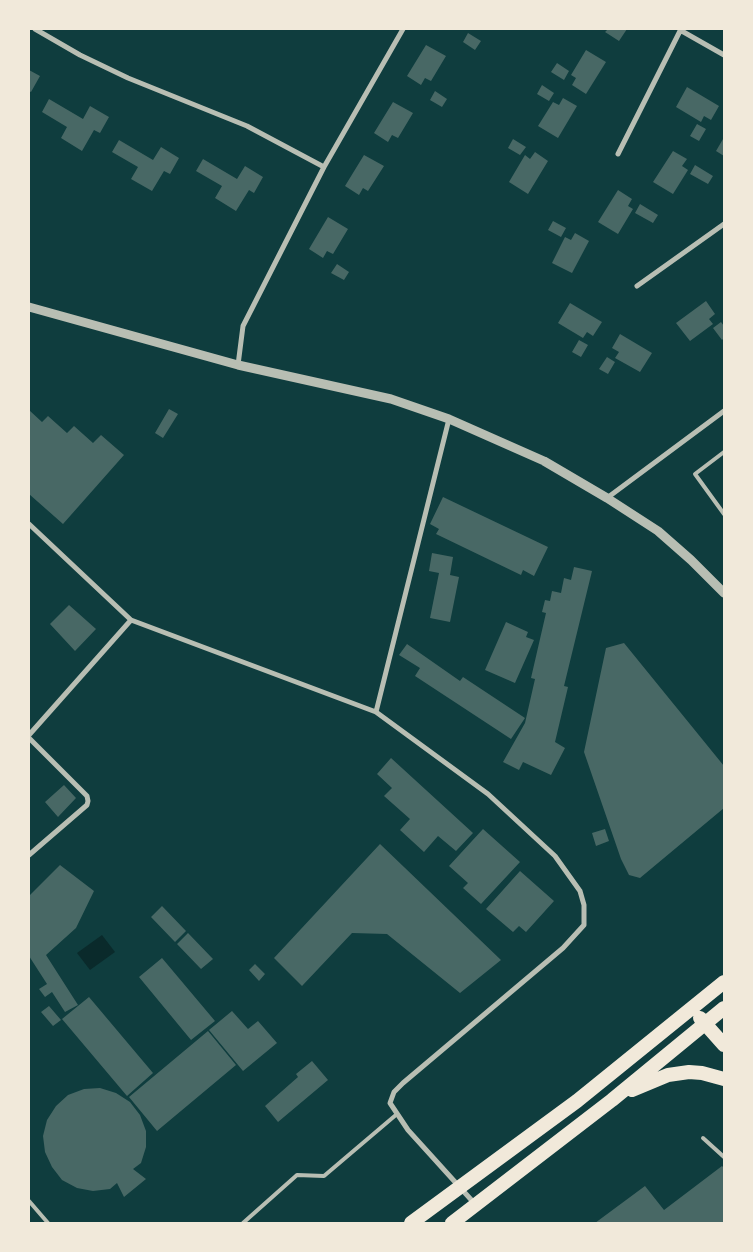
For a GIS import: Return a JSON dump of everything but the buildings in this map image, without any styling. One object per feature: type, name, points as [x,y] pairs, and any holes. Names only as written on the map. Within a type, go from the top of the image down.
[{"type":"highway","points":[[411,1223],[459,1186],[577,1102],[692,1010],[722,989]]},
{"type":"highway","points":[[452,1223],[612,1100],[724,1008]]},
{"type":"highway","points":[[692,1010],[724,1045]]},
{"type":"highway","points":[[612,1100],[668,1075],[702,1073],[724,1079]]},
{"type":"street","points":[[34,29],[128,78],[247,126],[324,167]]},
{"type":"street","points":[[238,365],[243,326],[324,167],[403,29]]},
{"type":"street","points":[[618,154],[680,29],[724,55]]},
{"type":"street","points":[[637,286],[724,224]]},
{"type":"street","points":[[29,307],[238,365],[391,399],[449,419],[544,461],[607,498],[658,531],[692,560],[724,593]]},
{"type":"street","points":[[607,498],[724,411]]},
{"type":"street","points":[[376,712],[449,419]]},
{"type":"street","points":[[29,524],[131,620],[376,712],[488,794],[555,856],[580,891],[584,905],[584,925],[563,948],[394,1092],[390,1102],[408,1130],[476,1204]]},
{"type":"street","points":[[29,855],[86,805],[88,801],[87,796],[29,737],[131,620]]},
{"type":"lane","points":[[724,452],[694,474],[724,514]]},
{"type":"lane","points":[[243,1223],[297,1175],[324,1176],[397,1114]]},
{"type":"lane","points":[[703,1138],[724,1157]]},
{"type":"lane","points":[[29,1201],[48,1223]]},
{"type":"water","points":[[102,935],[115,952],[90,970],[77,953]]}]
